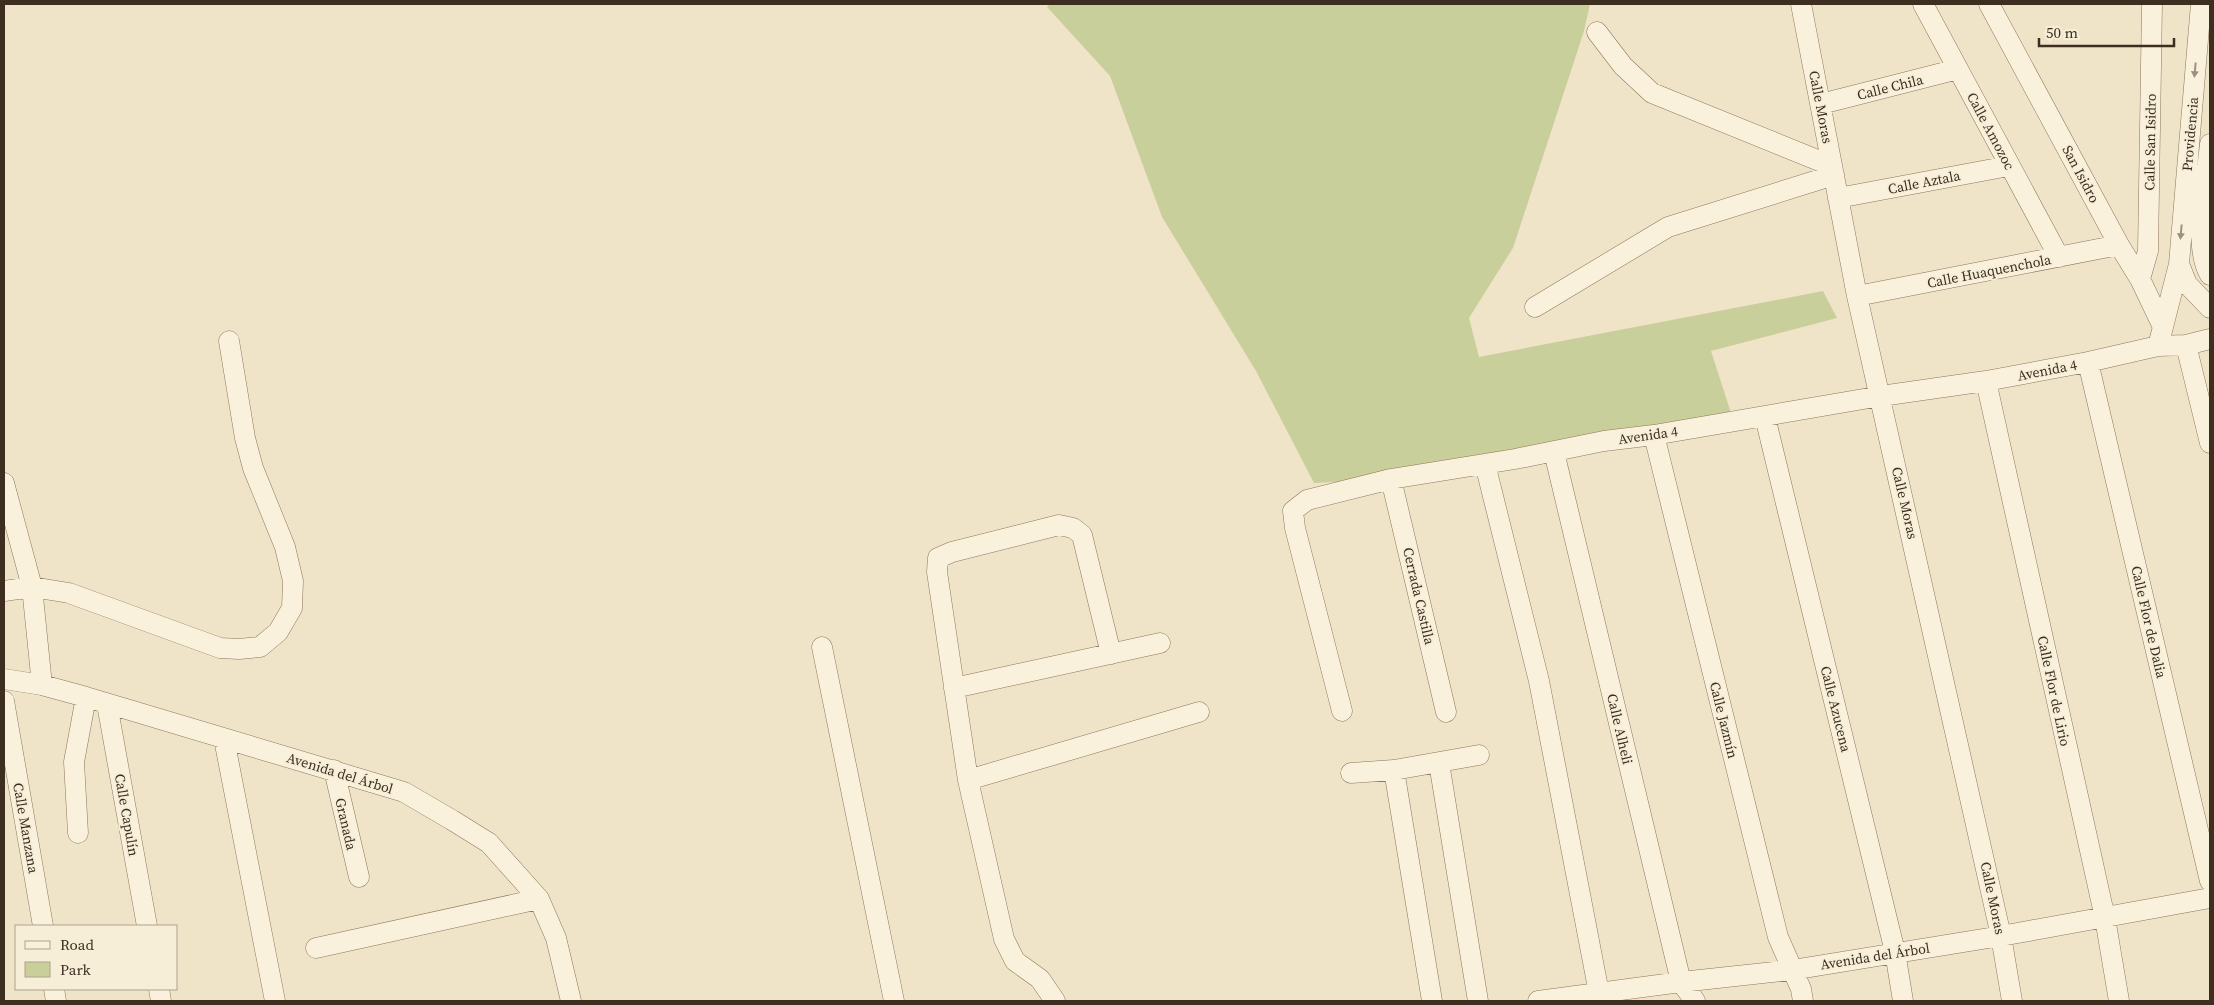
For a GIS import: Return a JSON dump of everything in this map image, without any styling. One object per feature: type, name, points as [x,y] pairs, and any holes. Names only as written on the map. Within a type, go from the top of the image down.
[{"type":"street","name":"Calle Moras","points":[[1801,4],[1858,296],[2001,936],[2012,1001]]},
{"type":"street","name":"Calle Amozoc","points":[[1923,4],[2059,257]]},
{"type":"street","name":"San Isidro","points":[[1989,4],[2140,279],[2163,327]]},
{"type":"street","name":"Calle San Isidro","points":[[2140,279],[2148,251],[2152,4]]},
{"type":"street","name":"Providencia","points":[[2163,327],[2179,264],[2201,4]]},
{"type":"street","points":[[1597,32],[1623,66],[1652,92],[1833,171]]},
{"type":"street","name":"Calle Chila","points":[[1821,104],[1958,69]]},
{"type":"street","points":[[2210,144],[2201,240],[2204,258],[2210,275]]},
{"type":"street","name":"Calle Aztala","points":[[1838,198],[2010,166]]},
{"type":"street","points":[[1535,307],[1668,227],[1833,171]]},
{"type":"street","name":"Calle Huaquenchola","points":[[1858,296],[2120,245]]},
{"type":"street","name":"Providencia","points":[[2179,264],[2187,284],[2210,308]]},
{"type":"street","points":[[2158,346],[2163,327]]},
{"type":"street","name":"Avenida 4","points":[[1342,711],[1295,528],[1293,511],[1307,500],[1391,479],[1554,452],[1604,441],[1654,435],[1881,396],[1986,381],[2088,362],[2158,346],[2186,345],[2210,339]]},
{"type":"street","points":[[4,591],[32,587],[69,593],[220,648],[260,647],[278,632],[292,608],[293,582],[285,547],[253,468],[229,340]]},
{"type":"street","points":[[2186,345],[2210,443]]},
{"type":"street","name":"Calle Flor de Dalia","points":[[2088,362],[2210,881]]},
{"type":"street","name":"Calle Flor de Lirio","points":[[1986,381],[2105,918],[2119,1001]]},
{"type":"street","name":"Calle Azucena","points":[[1766,417],[1895,952],[1903,1001]]},
{"type":"street","name":"Calle Jazmín","points":[[1654,435],[1778,937],[1801,990],[1803,1001]]},
{"type":"street","name":"Calle Alheli","points":[[1554,452],[1681,982],[1695,1001]]},
{"type":"street","points":[[1485,464],[1539,681],[1599,993]]},
{"type":"street","name":"Cerrada Castilla","points":[[1391,479],[1446,712]]},
{"type":"street","points":[[4,483],[32,587],[42,685]]},
{"type":"street","points":[[1056,1001],[1040,979],[1016,961],[1004,939],[968,780],[937,572],[938,558],[952,552],[1059,525],[1072,528],[1082,535],[1111,654]]},
{"type":"street","points":[[954,688],[1160,643]]},
{"type":"street","points":[[822,647],[894,1001]]},
{"type":"street","name":"Avenida del Árbol","points":[[4,679],[42,685],[86,696],[107,704],[404,792],[489,844],[540,899],[556,938],[571,1001]]},
{"type":"street","points":[[78,833],[74,762],[86,696]]},
{"type":"street","name":"Calle Manzana","points":[[4,701],[43,925]]},
{"type":"street","name":"Calle Capulín","points":[[107,704],[147,925]]},
{"type":"street","points":[[968,780],[1199,712]]},
{"type":"street","points":[[224,739],[275,1001]]},
{"type":"street","points":[[1351,773],[1394,770],[1479,755]]},
{"type":"street","points":[[1439,763],[1478,1001]]},
{"type":"street","name":"Granada","points":[[334,770],[359,878]]},
{"type":"street","points":[[1394,770],[1432,1001]]},
{"type":"street","name":"Avenida del Árbol","points":[[1538,1001],[1681,982],[1792,970],[2001,936],[2210,898]]},
{"type":"street","points":[[316,948],[540,899]]},
{"type":"green space","points":[[1050,4],[1590,4],[1584,31],[1513,248],[1469,318],[1479,357],[1823,291],[1837,318],[1711,351],[1731,413],[1391,479],[1314,483],[1256,371],[1162,217],[1110,76],[1047,7]]}]
